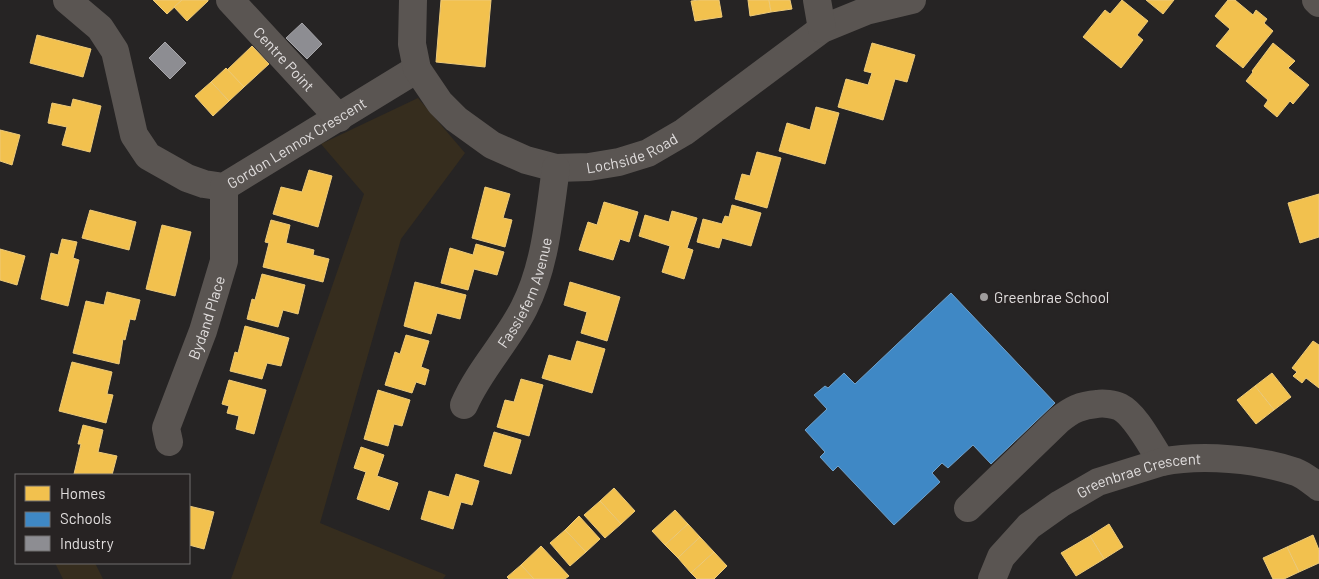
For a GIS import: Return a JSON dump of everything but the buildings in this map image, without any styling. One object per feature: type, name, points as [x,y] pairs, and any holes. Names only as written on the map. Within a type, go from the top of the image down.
[{"type":"street","name":"Gordon Lennox Crescent","points":[[67,0],[100,28],[115,51],[134,135],[148,156],[187,178],[204,184],[224,187],[417,70]]},
{"type":"street","name":"Centre Point","points":[[230,0],[339,118]]},
{"type":"street","name":"Lochside Road","points":[[413,0],[412,44],[417,70],[440,102],[472,132],[492,145],[526,160],[556,168],[589,167],[619,162],[648,153],[684,132],[822,29],[866,11],[912,0]]},
{"type":"street","points":[[817,0],[822,29]]},
{"type":"street","points":[[1316,0],[1319,3]]},
{"type":"street","name":"Fassiefern Avenue","points":[[464,405],[477,380],[503,344],[536,281],[545,241],[556,168]]},
{"type":"street","name":"Bydand Place","points":[[169,442],[166,428],[202,331],[224,261],[224,187]]},
{"type":"street","points":[[968,508],[1059,420],[1071,410],[1083,405],[1100,403],[1118,406],[1136,423],[1162,462]]},
{"type":"street","name":"Greenbrae Crescent","points":[[992,579],[1001,557],[1029,526],[1060,504],[1098,482],[1162,462],[1172,460],[1230,459],[1251,461],[1298,473],[1319,488]]},
{"type":"shaded area","points":[[418,98],[465,153],[401,239],[320,523],[446,575],[443,579],[231,579],[364,194],[321,144]]},
{"type":"shaded area","points":[[56,564],[96,564],[103,579],[63,579]]},
{"type":"place","name":"Greenbrae School","points":[[984,297]]}]
